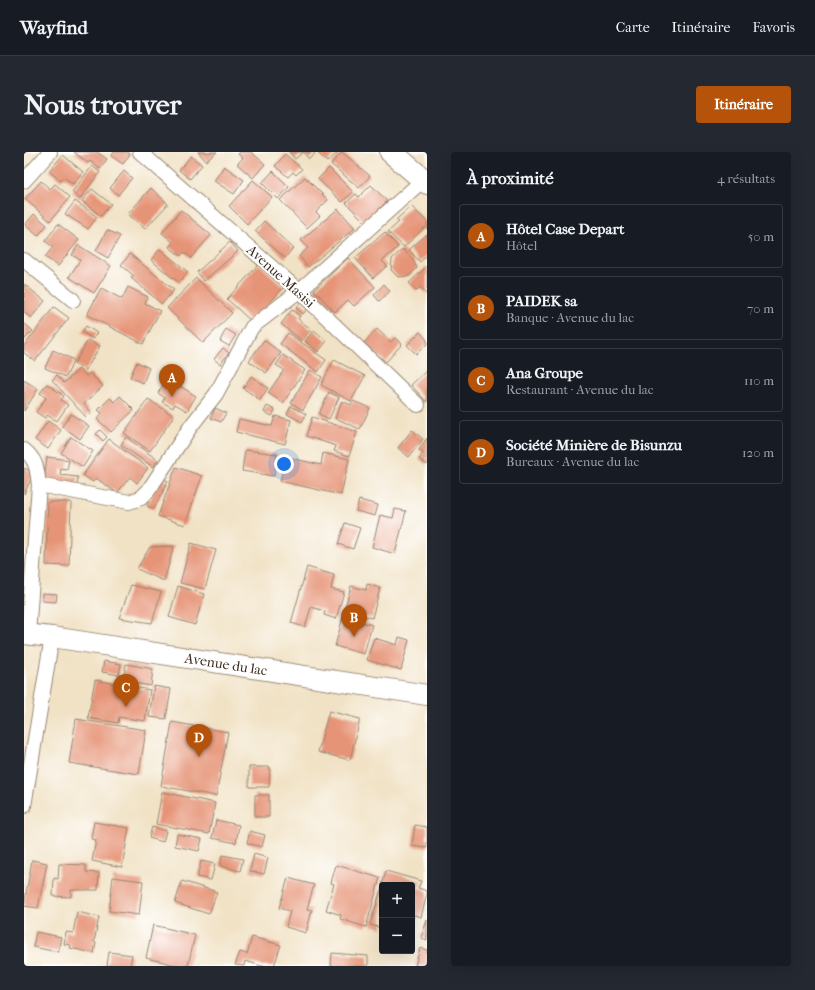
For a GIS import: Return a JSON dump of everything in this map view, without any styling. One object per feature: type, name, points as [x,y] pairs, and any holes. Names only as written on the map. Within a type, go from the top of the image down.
[{"type":"highway","points":[[391,152],[425,182]]},
{"type":"main road","name":"Avenue du lac","points":[[26,634],[427,695]]},
{"type":"street","points":[[24,181],[50,152]]},
{"type":"street","name":"Avenue Masisi","points":[[140,152],[299,291],[418,405]]},
{"type":"street","points":[[39,485],[129,502],[140,498],[148,491],[191,426],[216,394],[252,327],[299,291],[425,182]]},
{"type":"street","points":[[24,260],[73,300]]},
{"type":"street","points":[[24,450],[32,456],[37,470],[39,485],[26,634]]},
{"type":"street","points":[[24,806],[52,637]]},
{"type":"building","points":[[74,152],[97,152],[107,159],[100,169],[90,161],[88,163]]},
{"type":"building","points":[[114,152],[128,152],[130,154],[123,164],[111,156]]},
{"type":"building","points":[[198,152],[217,152],[206,161]]},
{"type":"building","points":[[240,152],[251,152],[265,164],[253,178],[237,164],[243,158],[238,154]]},
{"type":"building","points":[[289,152],[303,152],[295,159]]},
{"type":"building","points":[[303,152],[313,152],[315,154],[309,159]]},
{"type":"building","points":[[317,152],[338,152],[327,162]]},
{"type":"building","points":[[342,152],[370,176],[359,188],[331,164]]},
{"type":"building","points":[[285,154],[302,169],[296,175],[293,172],[288,177],[275,166]]},
{"type":"building","points":[[63,155],[83,172],[73,184],[64,177],[61,181],[49,171]]},
{"type":"building","points":[[191,156],[202,165],[190,179],[179,170]]},
{"type":"building","points":[[92,166],[100,172],[80,199],[72,192]]},
{"type":"building","points":[[224,166],[244,180],[234,194],[214,181]]},
{"type":"building","points":[[329,168],[353,192],[342,202],[318,179]]},
{"type":"building","points":[[124,171],[132,178],[118,195],[110,188]]},
{"type":"building","points":[[273,171],[289,187],[278,199],[262,183]]},
{"type":"building","points":[[305,177],[328,200],[316,212],[320,216],[307,228],[280,200]]},
{"type":"building","points":[[253,180],[272,197],[247,224],[229,206]]},
{"type":"building","points":[[41,181],[50,189],[55,184],[70,197],[50,221],[25,199]]},
{"type":"building","points":[[371,185],[387,201],[366,223],[346,203],[356,194],[359,197]]},
{"type":"building","points":[[151,188],[168,204],[145,229],[128,214]]},
{"type":"building","points":[[92,189],[111,204],[101,216],[82,201]]},
{"type":"building","points":[[75,201],[97,217],[88,229],[65,214]]},
{"type":"building","points":[[411,206],[427,222],[427,229],[425,227],[404,247],[388,232],[399,222],[396,220]]},
{"type":"building","points":[[338,209],[355,228],[308,267],[299,256],[308,248],[301,240]]},
{"type":"building","points":[[181,210],[211,235],[191,258],[184,252],[181,256],[169,247],[173,242],[162,233]]},
{"type":"building","points":[[34,214],[47,225],[38,236],[25,225]]},
{"type":"building","points":[[264,221],[293,248],[285,258],[255,231]]},
{"type":"building","points":[[58,224],[79,240],[58,266],[45,257],[53,247],[45,241]]},
{"type":"building","points":[[107,230],[120,236],[108,258],[96,251]]},
{"type":"building","points":[[385,232],[398,247],[382,261],[387,266],[373,278],[355,258]]},
{"type":"building","points":[[427,234],[427,255],[420,262],[409,250]]},
{"type":"building","points":[[230,242],[238,251],[204,281],[197,272]]},
{"type":"building","points":[[78,245],[111,266],[94,293],[69,277],[80,260],[72,255]]},
{"type":"building","points":[[160,249],[188,272],[179,283],[151,260]]},
{"type":"building","points":[[403,249],[413,260],[417,268],[409,276],[398,277],[391,270],[392,259]]},
{"type":"building","points":[[130,254],[174,290],[162,304],[131,278],[134,276],[121,265]]},
{"type":"building","points":[[348,258],[375,287],[354,306],[348,300],[335,312],[314,290]]},
{"type":"building","points":[[259,264],[284,287],[252,322],[227,299]]},
{"type":"building","points":[[427,266],[427,295],[420,287],[416,291],[409,283]]},
{"type":"building","points":[[196,278],[232,313],[203,343],[167,308]]},
{"type":"building","points":[[24,284],[45,301],[31,318],[24,312]]},
{"type":"building","points":[[384,284],[390,291],[379,301],[374,295]]},
{"type":"building","points":[[128,287],[148,297],[145,303],[160,311],[143,344],[87,315],[101,288],[122,299]]},
{"type":"building","points":[[301,302],[308,308],[303,314],[296,308]]},
{"type":"building","points":[[54,307],[69,318],[35,361],[24,353],[24,346]]},
{"type":"building","points":[[292,310],[300,316],[298,319],[311,329],[302,341],[281,324]]},
{"type":"building","points":[[24,323],[33,331],[24,340]]},
{"type":"building","points":[[86,326],[97,333],[93,339],[82,332]]},
{"type":"building","points":[[226,329],[236,335],[229,346],[220,341]]},
{"type":"building","points":[[377,329],[391,342],[395,338],[402,344],[386,362],[364,343]]},
{"type":"building","points":[[314,330],[327,341],[318,352],[305,341]]},
{"type":"building","points":[[420,332],[427,340],[427,344],[416,354],[407,345]]},
{"type":"building","points":[[288,333],[326,360],[318,372],[280,344]]},
{"type":"building","points":[[88,340],[100,346],[86,370],[74,364]]},
{"type":"building","points":[[264,340],[281,353],[266,373],[249,361]]},
{"type":"building","points":[[223,348],[229,353],[220,364],[214,359]]},
{"type":"building","points":[[53,350],[74,360],[66,377],[45,368]]},
{"type":"building","points":[[283,355],[305,370],[283,403],[268,393],[284,370],[276,365]]},
{"type":"building","points":[[334,360],[365,376],[351,401],[321,385]]},
{"type":"building","points":[[137,362],[149,368],[143,383],[130,377]]},
{"type":"building","points":[[79,369],[86,376],[90,373],[103,386],[84,404],[91,412],[86,417],[52,380],[57,375],[64,383]]},
{"type":"building","points":[[310,370],[322,377],[303,410],[291,403]]},
{"type":"building","points":[[427,370],[427,402],[411,385]]},
{"type":"building","points":[[251,376],[268,388],[260,400],[243,388]]},
{"type":"building","points":[[167,378],[196,396],[187,411],[175,404],[173,408],[162,402],[165,398],[158,393]]},
{"type":"building","points":[[24,380],[38,389],[24,411]]},
{"type":"building","points":[[47,384],[64,396],[61,400],[68,405],[57,421],[47,415],[45,418],[36,412],[46,398],[40,393]]},
{"type":"building","points":[[329,392],[339,397],[329,419],[319,414]]},
{"type":"building","points":[[120,396],[134,410],[111,432],[97,419],[102,413],[98,410],[110,398],[114,402]]},
{"type":"building","points":[[148,399],[174,416],[150,451],[124,433]]},
{"type":"building","points":[[342,401],[351,405],[353,401],[370,408],[360,429],[335,418]]},
{"type":"building","points":[[267,406],[275,410],[272,416],[264,412]]},
{"type":"building","points":[[291,406],[306,414],[302,422],[287,414]]},
{"type":"building","points":[[215,408],[226,413],[221,422],[211,418]]},
{"type":"building","points":[[71,414],[89,426],[80,439],[62,426]]},
{"type":"building","points":[[275,416],[291,420],[285,444],[236,432],[239,419],[272,426]]},
{"type":"building","points":[[312,417],[357,432],[349,456],[334,451],[336,446],[306,436]]},
{"type":"building","points":[[48,421],[61,430],[48,449],[35,440]]},
{"type":"building","points":[[100,430],[107,437],[103,441],[96,434]]},
{"type":"building","points":[[412,430],[423,439],[409,457],[398,448]]},
{"type":"building","points":[[71,437],[93,451],[83,467],[61,453]]},
{"type":"building","points":[[126,437],[158,460],[153,467],[121,445]]},
{"type":"building","points":[[427,438],[427,465],[419,459],[423,453],[419,450]]},
{"type":"building","points":[[109,439],[148,468],[137,483],[130,477],[117,493],[96,478],[93,482],[83,475]]},
{"type":"building","points":[[245,450],[277,454],[274,476],[242,471]]},
{"type":"building","points":[[323,453],[349,459],[341,495],[280,481],[286,457],[321,465]]},
{"type":"building","points":[[47,457],[69,460],[67,470],[61,469],[60,475],[78,477],[77,485],[44,481]]},
{"type":"building","points":[[176,467],[202,476],[185,525],[158,516]]},
{"type":"building","points":[[24,468],[34,473],[24,494]]},
{"type":"building","points":[[161,478],[168,481],[154,509],[147,506]]},
{"type":"building","points":[[359,500],[378,505],[375,516],[356,511]]},
{"type":"building","points":[[48,502],[71,502],[69,566],[46,565]]},
{"type":"building","points":[[395,509],[406,511],[395,554],[372,547],[380,515],[393,518]]},
{"type":"building","points":[[345,523],[360,528],[353,549],[338,544]]},
{"type":"building","points":[[191,543],[216,550],[205,589],[180,583]]},
{"type":"building","points":[[174,546],[164,581],[137,569],[150,547]]},
{"type":"building","points":[[307,567],[334,575],[331,589],[344,592],[336,619],[324,615],[325,611],[311,607],[305,627],[291,623]]},
{"type":"building","points":[[367,584],[380,588],[372,618],[344,611],[351,586],[366,590]]},
{"type":"building","points":[[131,585],[161,592],[152,623],[119,618]]},
{"type":"building","points":[[178,586],[204,594],[195,625],[169,617]]},
{"type":"building","points":[[42,593],[57,594],[56,602],[42,601]]},
{"type":"building","points":[[343,617],[372,625],[364,654],[335,646]]},
{"type":"building","points":[[399,637],[409,640],[401,670],[367,660],[374,638],[397,645]]},
{"type":"building","points":[[104,661],[121,664],[119,675],[102,672]]},
{"type":"building","points":[[126,664],[153,669],[151,686],[123,681]]},
{"type":"building","points":[[95,680],[150,690],[145,721],[119,717],[118,723],[88,718]]},
{"type":"building","points":[[154,686],[171,689],[166,719],[149,717]]},
{"type":"building","points":[[329,711],[360,719],[350,760],[318,752]]},
{"type":"building","points":[[76,719],[146,730],[139,774],[69,763]]},
{"type":"building","points":[[172,722],[228,732],[216,796],[161,786]]},
{"type":"building","points":[[249,767],[270,767],[269,787],[249,787]]},
{"type":"building","points":[[162,792],[215,803],[209,834],[156,824]]},
{"type":"building","points":[[255,795],[269,795],[269,817],[255,817]]},
{"type":"building","points":[[216,820],[239,825],[236,843],[212,838]]},
{"type":"building","points":[[94,822],[129,828],[122,867],[92,861],[96,840],[91,839]]},
{"type":"building","points":[[415,825],[427,827],[427,848],[412,846]]},
{"type":"building","points":[[152,827],[166,831],[163,842],[149,838]]},
{"type":"building","points":[[250,831],[265,835],[262,847],[247,843]]},
{"type":"building","points":[[177,834],[202,839],[199,851],[175,846]]},
{"type":"building","points":[[254,854],[268,858],[264,874],[250,871]]},
{"type":"building","points":[[222,855],[243,859],[240,871],[220,866]]},
{"type":"building","points":[[32,860],[47,863],[38,908],[24,906]]},
{"type":"building","points":[[201,861],[215,864],[211,880],[197,877]]},
{"type":"building","points":[[59,864],[86,865],[86,872],[99,873],[98,890],[71,890],[71,897],[53,896],[54,878],[58,879]]},
{"type":"building","points":[[336,865],[380,878],[366,927],[340,919],[341,915],[326,910],[334,884],[331,883]]},
{"type":"building","points":[[386,871],[421,881],[418,888],[427,891],[427,894],[421,917],[415,915],[415,882],[383,882]]},
{"type":"building","points":[[113,877],[143,881],[139,915],[109,911]]},
{"type":"building","points":[[288,878],[314,885],[307,909],[312,910],[306,933],[286,927],[290,911],[279,908]]},
{"type":"building","points":[[182,881],[217,892],[209,914],[175,903]]},
{"type":"building","points":[[379,896],[379,927],[370,925]]},
{"type":"building","points":[[77,912],[99,917],[94,942],[96,943],[94,953],[70,948],[71,945],[64,944],[66,932],[73,933]]},
{"type":"building","points":[[427,920],[427,940],[421,938]]},
{"type":"building","points":[[153,925],[195,935],[188,966],[181,966],[146,958]]},
{"type":"building","points":[[36,932],[61,937],[58,952],[33,947]]},
{"type":"building","points":[[252,937],[281,945],[274,966],[262,966],[245,961],[244,966],[235,965],[240,952],[247,954]]},
{"type":"building","points":[[420,948],[427,950],[427,959],[425,966],[415,966]]},
{"type":"building","points":[[109,952],[132,955],[130,966],[107,966]]},
{"type":"building","points":[[332,953],[368,956],[368,966],[331,966]]},
{"type":"place","name":"Hôtel Case Depart","points":[[172,397]]},
{"type":"place","name":"PAIDEK sa","points":[[354,637]]},
{"type":"place","name":"Ana Groupe","points":[[126,707]]},
{"type":"place","name":"Société Minière de Bisunzu","points":[[199,757]]}]
